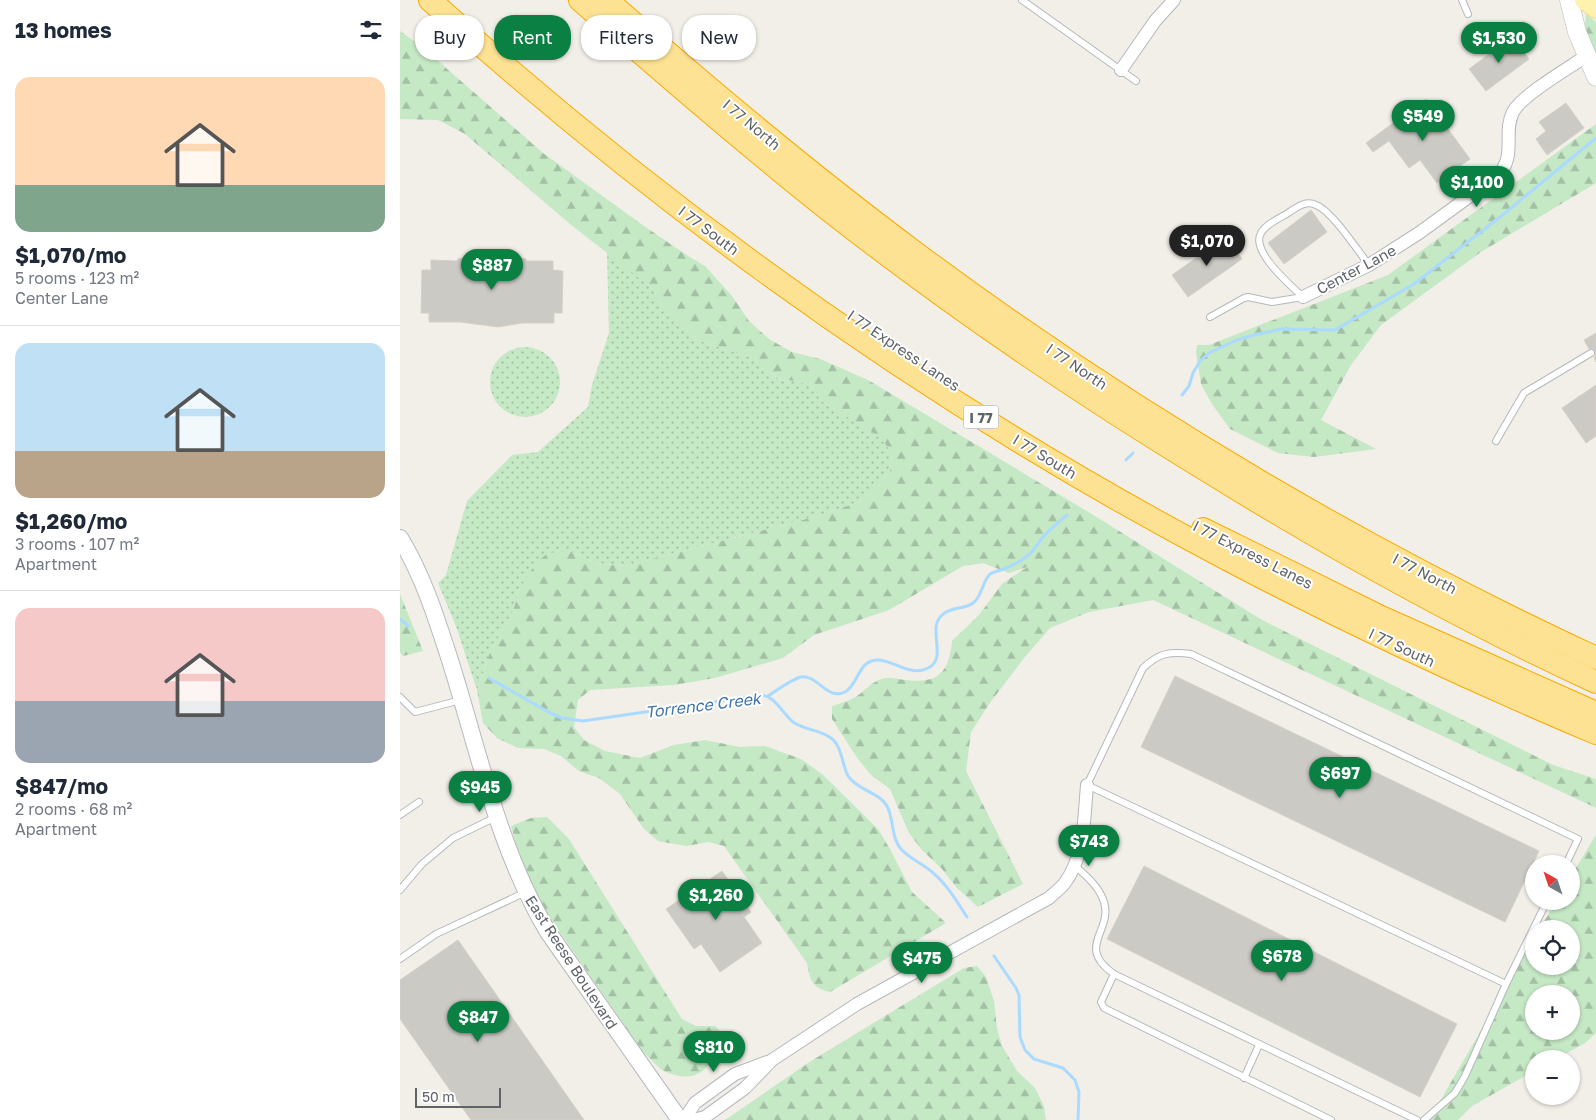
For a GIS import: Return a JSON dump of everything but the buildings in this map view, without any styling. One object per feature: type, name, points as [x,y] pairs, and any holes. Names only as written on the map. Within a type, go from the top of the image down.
[{"type":"highway","name":"I 77 South","points":[[430,0],[526,85],[665,197],[793,292],[956,402],[1076,475],[1239,566],[1373,633],[1596,733]]},
{"type":"highway","name":"I 77 Express Lanes","points":[[452,0],[593,122],[734,231],[870,328],[1011,419],[1156,504],[1230,543],[1398,625],[1596,713]]},
{"type":"highway","points":[[580,0],[702,106],[832,212],[955,304],[1039,363],[1180,454],[1323,541],[1470,622],[1596,682]]},
{"type":"highway","name":"I 77 North","points":[[607,0],[720,98],[843,198],[981,300],[1111,389],[1189,439],[1333,524],[1480,602],[1596,658]]},
{"type":"main road","points":[[1569,0],[1577,32],[1596,77]]},
{"type":"main road","points":[[1585,0],[1596,8]]},
{"type":"street","points":[[1121,70],[1155,21],[1174,0]]},
{"type":"street","name":"Center Lane","points":[[1303,297],[1369,265],[1418,233],[1501,172],[1507,160],[1510,121],[1516,106],[1586,56]]},
{"type":"street","name":"East Reese Boulevard","points":[[400,538],[411,556],[433,608],[498,816],[526,892],[548,932],[682,1120]]},
{"type":"street","points":[[682,1120],[695,1103],[735,1074],[772,1060],[857,1004],[1049,898],[1064,884],[1075,866],[1082,841],[1087,785]]},
{"type":"street","points":[[693,1120],[704,1117],[745,1088],[772,1060]]},
{"type":"lane","points":[[1022,0],[1136,81]]},
{"type":"lane","points":[[1462,0],[1468,14]]},
{"type":"lane","points":[[1303,297],[1266,258],[1260,247],[1259,239],[1261,232],[1268,226],[1300,205],[1310,203],[1317,205],[1327,212],[1369,265]]},
{"type":"lane","points":[[1210,317],[1248,297],[1272,302],[1303,297]]},
{"type":"lane","points":[[1496,442],[1524,393],[1591,352]]},
{"type":"lane","points":[[1506,984],[1087,785],[1143,668],[1152,659],[1163,654],[1176,652],[1191,654],[1578,839],[1570,855]]},
{"type":"lane","points":[[400,697],[415,712],[462,700]]},
{"type":"lane","points":[[400,815],[419,802]]},
{"type":"lane","points":[[400,890],[422,864],[453,838],[498,816]]},
{"type":"lane","points":[[1075,866],[1099,891],[1104,902],[1105,914],[1096,944],[1096,953],[1106,968],[1114,974],[1417,1120]]},
{"type":"lane","points":[[400,959],[436,934],[526,892]]},
{"type":"lane","points":[[1424,1120],[1454,1093],[1464,1076],[1543,910]]},
{"type":"lane","points":[[1114,974],[1101,1002],[1106,1010],[1331,1120]]},
{"type":"lane","points":[[1244,1078],[1259,1045]]},
{"type":"green space","points":[[1586,14],[1596,22],[1596,60],[1585,27]]},
{"type":"green space","points":[[400,31],[415,42],[415,60],[437,60],[543,153],[644,226],[705,266],[732,296],[749,321],[769,339],[792,352],[820,359],[868,380],[1090,513],[1262,620],[1553,765],[1596,779],[1596,808],[1153,600],[1089,612],[1050,628],[989,704],[971,732],[966,771],[1023,884],[978,907],[957,888],[942,869],[922,850],[909,833],[890,789],[871,775],[858,759],[832,719],[832,706],[854,698],[871,684],[885,678],[916,681],[934,678],[940,674],[948,661],[952,641],[979,615],[1002,584],[1027,567],[1009,573],[983,563],[963,566],[889,610],[814,635],[783,658],[715,678],[674,685],[590,690],[578,700],[574,727],[584,740],[605,751],[640,758],[674,745],[705,740],[740,747],[765,746],[801,759],[822,774],[878,829],[912,892],[946,923],[830,992],[819,988],[811,979],[807,963],[724,846],[709,842],[686,846],[658,841],[644,829],[620,794],[599,778],[579,771],[561,756],[544,749],[518,748],[497,738],[483,723],[477,690],[490,652],[512,614],[520,588],[536,563],[548,553],[570,551],[595,563],[625,566],[818,516],[859,502],[876,488],[890,472],[892,453],[880,437],[822,401],[813,387],[798,381],[782,380],[764,369],[753,358],[697,340],[659,302],[652,288],[570,224],[465,134],[438,120],[400,119]]},
{"type":"green space","points":[[1596,124],[1596,183],[1481,252],[1381,325],[1351,365],[1321,420],[1376,449],[1314,457],[1278,453],[1230,429],[1212,404],[1201,384],[1196,353],[1197,345],[1209,345],[1388,275]]},
{"type":"green space","points":[[607,252],[652,288],[659,302],[697,340],[753,358],[764,369],[781,380],[798,381],[814,387],[822,401],[880,437],[892,453],[890,472],[876,488],[859,502],[818,516],[625,566],[595,563],[570,551],[520,588],[512,614],[490,652],[477,690],[457,629],[438,583],[446,575],[467,501],[512,455],[538,452],[588,407],[592,385],[609,333]]},
{"type":"green space","points":[[518,347],[532,347],[545,353],[554,362],[560,375],[558,395],[550,407],[532,417],[518,417],[505,411],[496,402],[490,389],[490,375],[496,362],[505,353]]},
{"type":"green space","points":[[400,594],[423,651],[403,656],[400,652]]},
{"type":"green space","points":[[547,817],[569,839],[682,1019],[696,1026],[715,1026],[724,1036],[713,1061],[701,1072],[685,1077],[668,1073],[658,1067],[643,1052],[541,905],[522,864],[511,826],[531,818]]},
{"type":"green space","points":[[1596,835],[1596,1033],[1585,1043],[1572,1050],[1525,1050],[1525,1076],[1472,1106],[1458,1120],[1429,1120],[1525,955],[1525,975],[1580,975],[1580,920],[1545,920],[1551,910],[1580,910],[1580,861]]},
{"type":"green space","points":[[977,966],[986,977],[994,1001],[997,1028],[1002,1046],[1017,1071],[1035,1088],[1044,1106],[1046,1120],[725,1120],[811,1061],[964,968]]},
{"type":"waterway","points":[[1182,395],[1189,386],[1193,373],[1200,361],[1209,353],[1237,340],[1281,329],[1335,330],[1414,284],[1500,217],[1596,138]]},
{"type":"waterway","points":[[1126,460],[1133,453]]},
{"type":"waterway","points":[[768,696],[801,677],[812,679],[833,693],[845,692],[850,688],[867,663],[872,661],[884,661],[917,671],[931,666],[936,660],[937,621],[942,615],[949,610],[966,607],[973,603],[990,574],[1007,568],[1025,558],[1047,533],[1067,515]]},
{"type":"waterway","name":"Torrence Creek","points":[[400,619],[408,626]]},
{"type":"waterway","name":"Torrence Creek","points":[[489,678],[552,714],[562,718],[583,721],[762,695],[767,696],[793,722],[827,735],[835,741],[848,776],[857,785],[879,797],[887,806],[898,845],[908,856],[928,869],[942,882],[967,917]]},
{"type":"waterway","name":"Torrence Creek","points":[[994,956],[1019,995],[1020,1037],[1025,1050],[1034,1059],[1063,1068],[1075,1080],[1079,1092],[1078,1120]]}]
